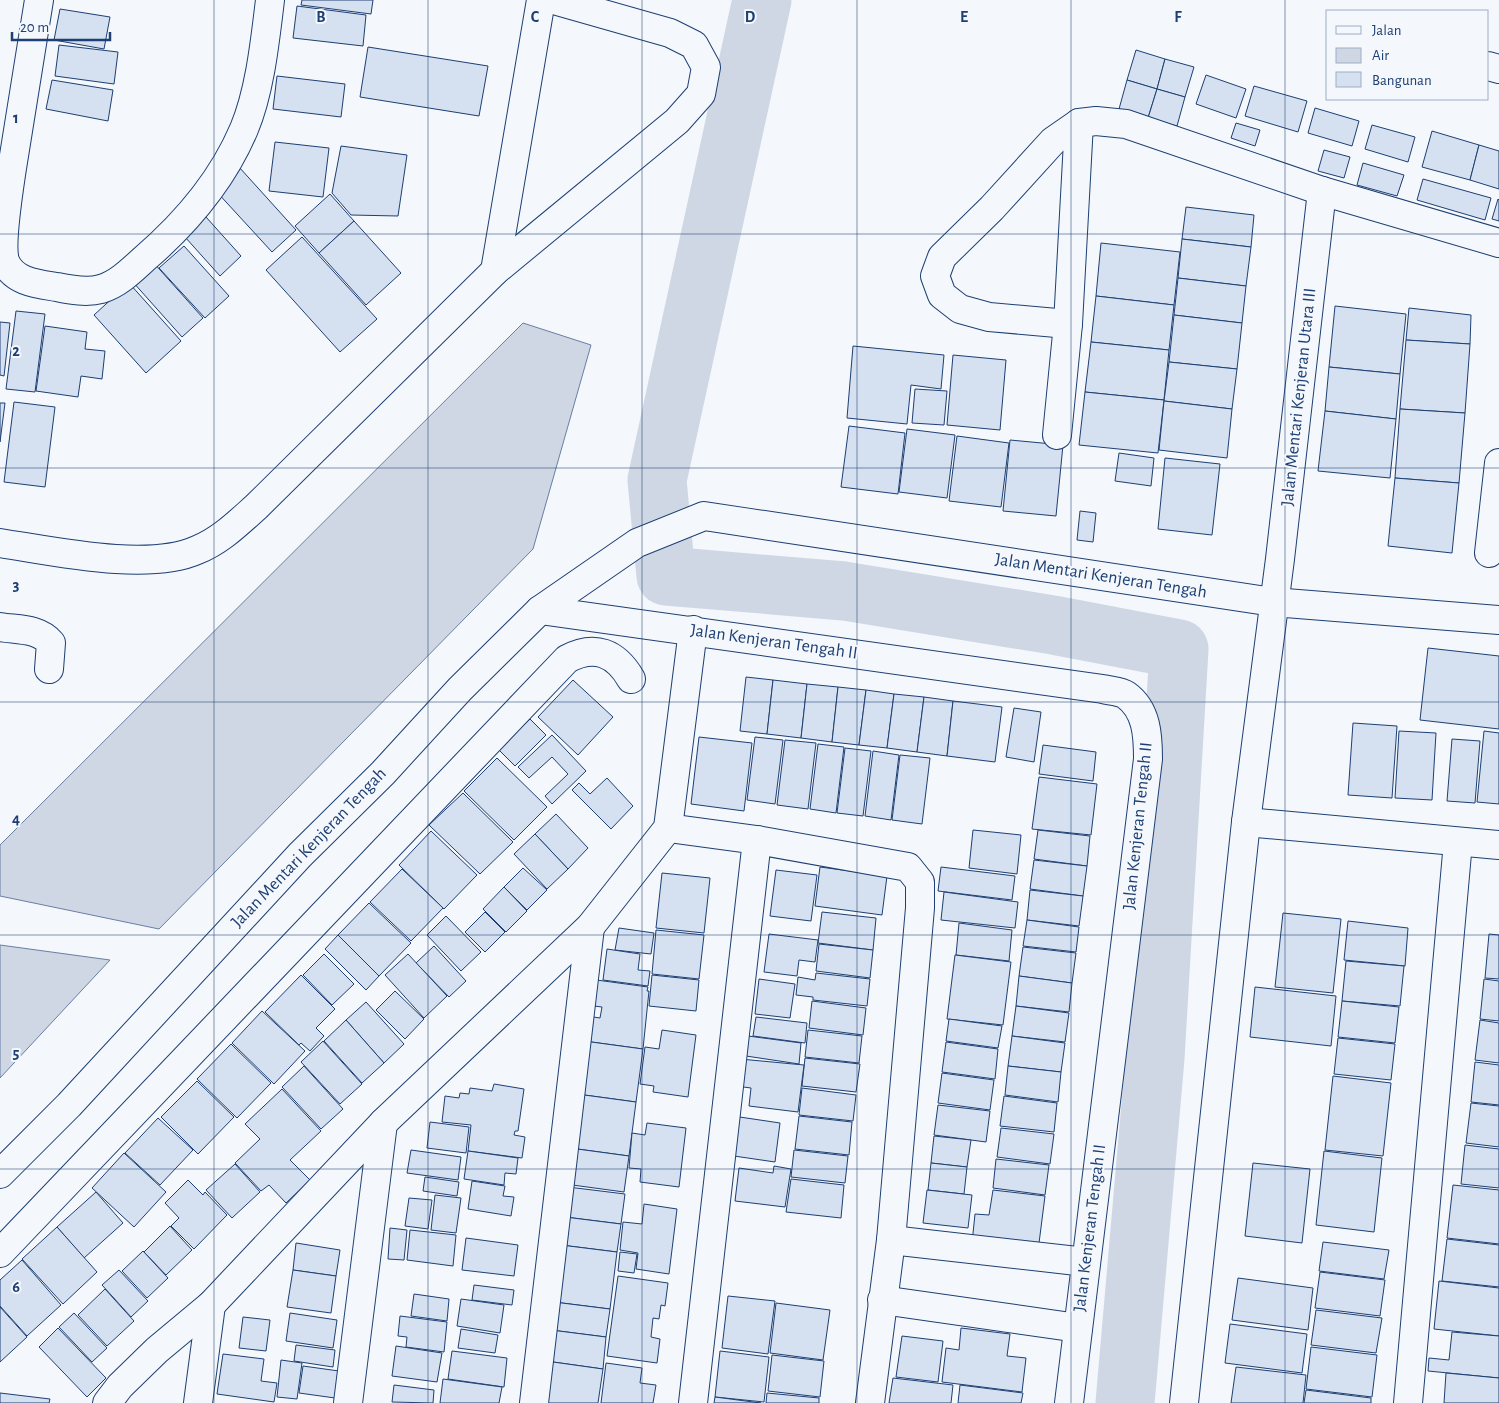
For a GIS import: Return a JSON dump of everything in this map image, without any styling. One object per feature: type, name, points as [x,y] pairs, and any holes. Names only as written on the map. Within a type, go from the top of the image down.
[{"type":"street","points":[[39,0],[8,199],[4,234],[5,261],[16,276],[34,283],[76,291],[102,289],[123,278],[172,235],[210,192],[228,164],[245,127],[263,60],[270,0]]},
{"type":"street","points":[[495,271],[541,0]]},
{"type":"street","points":[[0,543],[113,558],[159,559],[196,551],[225,534],[256,508],[495,271],[677,122],[701,94],[706,67],[694,45],[670,33],[554,0]]},
{"type":"street","points":[[1068,324],[989,317],[960,309],[942,295],[935,276],[942,258],[992,208],[1053,141],[1079,123],[1096,121],[1126,124],[1322,192],[1499,243]]},
{"type":"street","points":[[1057,435],[1068,324],[1079,123]]},
{"type":"street","name":"Jalan Mentari Kenjeran Utara III","points":[[1184,1403],[1246,822],[1280,559],[1322,192]]},
{"type":"street","points":[[1489,553],[1499,463]]},
{"type":"street","name":"Jalan Mentari Kenjeran Tengah","points":[[0,1174],[69,1105],[268,889],[383,773],[460,689],[540,610],[637,543],[704,516],[1274,602],[1499,620]]},
{"type":"street","name":"Jalan Kenjeran Tengah II","points":[[540,610],[1103,689],[1125,694],[1140,710],[1148,737],[1148,759],[1069,1403]]},
{"type":"street","points":[[0,627],[36,632],[45,637],[51,644],[49,669]]},
{"type":"street","points":[[107,1403],[120,1386],[157,1350],[211,1305],[383,1123],[590,927],[668,828],[693,630]]},
{"type":"street","points":[[0,1253],[567,660],[587,651],[606,654],[622,664],[630,679]]},
{"type":"street","points":[[1246,822],[1499,846]]},
{"type":"street","points":[[668,828],[757,840],[908,867],[920,882],[920,917],[891,1240],[870,1403]]},
{"type":"street","points":[[693,1403],[757,840]]},
{"type":"street","points":[[1408,1403],[1458,842]]},
{"type":"street","points":[[534,1403],[590,927]]},
{"type":"street","points":[[348,1403],[383,1123]]},
{"type":"street","points":[[891,1240],[1086,1262]]},
{"type":"street","points":[[882,1300],[1078,1328]]},
{"type":"street","points":[[198,1403],[211,1305]]},
{"type":"water","points":[[523,323],[591,345],[533,549],[159,929],[0,896],[0,845]]},
{"type":"water","points":[[0,945],[110,960],[0,1078]]},
{"type":"building","points":[[302,0],[373,0],[371,14],[301,5]]},
{"type":"building","points":[[297,6],[366,15],[363,46],[293,38]]},
{"type":"building","points":[[60,9],[110,17],[104,49],[54,40]]},
{"type":"building","points":[[59,45],[118,52],[114,84],[55,76]]},
{"type":"building","points":[[368,47],[488,66],[479,116],[360,97]]},
{"type":"building","points":[[1136,50],[1165,59],[1157,89],[1127,80]]},
{"type":"building","points":[[1165,59],[1194,67],[1185,97],[1157,89]]},
{"type":"building","points":[[1206,75],[1246,89],[1236,118],[1196,104]]},
{"type":"building","points":[[277,76],[345,84],[341,117],[273,109]]},
{"type":"building","points":[[52,80],[113,90],[108,121],[46,109]]},
{"type":"building","points":[[1127,80],[1157,89],[1148,118],[1119,109]]},
{"type":"building","points":[[1254,86],[1307,101],[1298,132],[1245,116]]},
{"type":"building","points":[[1157,89],[1185,97],[1177,126],[1148,118]]},
{"type":"building","points":[[1315,108],[1359,121],[1352,146],[1308,133]]},
{"type":"building","points":[[1236,123],[1260,130],[1255,146],[1231,138]]},
{"type":"building","points":[[1372,125],[1415,137],[1408,162],[1365,149]]},
{"type":"building","points":[[1432,131],[1479,145],[1470,180],[1422,167]]},
{"type":"building","points":[[275,142],[329,148],[323,197],[269,191]]},
{"type":"building","points":[[1479,145],[1499,151],[1499,189],[1470,180]]},
{"type":"building","points":[[341,146],[407,155],[398,216],[351,215],[332,193]]},
{"type":"building","points":[[1324,150],[1350,157],[1344,178],[1318,171]]},
{"type":"building","points":[[1363,163],[1404,175],[1397,196],[1357,185]]},
{"type":"building","points":[[239,167],[296,230],[272,252],[215,190]]},
{"type":"building","points":[[1423,179],[1491,198],[1485,220],[1417,200]]},
{"type":"building","points":[[330,194],[354,221],[319,253],[295,226]]},
{"type":"building","points":[[1499,200],[1499,221],[1492,219]]},
{"type":"building","points":[[1186,207],[1254,215],[1251,247],[1182,239]]},
{"type":"building","points":[[206,217],[241,256],[220,276],[185,237]]},
{"type":"building","points":[[354,221],[401,273],[366,305],[319,253]]},
{"type":"building","points":[[302,237],[377,319],[340,352],[266,270]]},
{"type":"building","points":[[1182,239],[1251,247],[1246,286],[1178,278]]},
{"type":"building","points":[[1101,243],[1180,252],[1174,305],[1096,296]]},
{"type":"building","points":[[184,246],[229,296],[205,318],[159,268]]},
{"type":"building","points":[[153,262],[203,318],[182,337],[132,281]]},
{"type":"building","points":[[1178,278],[1246,286],[1242,323],[1174,315]]},
{"type":"building","points":[[129,283],[181,341],[146,373],[94,315]]},
{"type":"building","points":[[1096,296],[1174,305],[1169,350],[1091,342]]},
{"type":"building","points":[[1335,306],[1406,314],[1400,374],[1329,367]]},
{"type":"building","points":[[1409,308],[1471,315],[1470,344],[1406,340]]},
{"type":"building","points":[[16,311],[45,314],[35,392],[6,389]]},
{"type":"building","points":[[1174,315],[1242,323],[1237,369],[1169,362]]},
{"type":"building","points":[[0,322],[10,323],[4,376],[0,375]]},
{"type":"building","points":[[45,326],[87,332],[85,349],[105,351],[102,379],[81,376],[78,397],[36,391]]},
{"type":"building","points":[[1406,340],[1470,344],[1465,413],[1400,409]]},
{"type":"building","points":[[1091,342],[1169,350],[1164,400],[1085,392]]},
{"type":"building","points":[[853,346],[944,355],[941,389],[911,385],[907,424],[847,418]]},
{"type":"building","points":[[953,355],[1006,360],[1000,430],[947,425]]},
{"type":"building","points":[[1169,362],[1237,369],[1232,409],[1164,401]]},
{"type":"building","points":[[1329,367],[1400,374],[1396,419],[1325,411]]},
{"type":"building","points":[[915,389],[947,391],[944,425],[912,423]]},
{"type":"building","points":[[1085,392],[1164,400],[1158,453],[1079,445]]},
{"type":"building","points":[[1164,401],[1232,409],[1227,458],[1159,450]]},
{"type":"building","points":[[14,402],[55,407],[45,487],[4,482]]},
{"type":"building","points":[[0,403],[5,403],[0,442]]},
{"type":"building","points":[[1400,409],[1465,413],[1459,483],[1395,478]]},
{"type":"building","points":[[1325,411],[1396,419],[1390,478],[1318,471]]},
{"type":"building","points":[[849,426],[905,433],[898,494],[841,487]]},
{"type":"building","points":[[907,429],[955,435],[947,498],[899,492]]},
{"type":"building","points":[[957,436],[1009,443],[1001,507],[949,501]]},
{"type":"building","points":[[1010,440],[1063,445],[1056,516],[1003,511]]},
{"type":"building","points":[[1119,453],[1154,458],[1151,486],[1115,481]]},
{"type":"building","points":[[1165,458],[1220,464],[1212,535],[1158,529]]},
{"type":"building","points":[[1395,478],[1459,483],[1452,553],[1388,546]]},
{"type":"building","points":[[1080,511],[1096,513],[1093,542],[1077,540]]},
{"type":"building","points":[[1428,648],[1499,656],[1499,729],[1420,720]]},
{"type":"building","points":[[746,677],[773,680],[767,734],[740,731]]},
{"type":"building","points":[[573,680],[613,717],[578,755],[538,717]]},
{"type":"building","points":[[773,680],[807,684],[801,738],[767,734]]},
{"type":"building","points":[[807,684],[838,687],[832,742],[801,738]]},
{"type":"building","points":[[838,687],[866,690],[859,745],[832,742]]},
{"type":"building","points":[[866,690],[894,694],[887,748],[859,745]]},
{"type":"building","points":[[894,694],[924,697],[917,752],[887,748]]},
{"type":"building","points":[[924,697],[953,701],[947,756],[917,752]]},
{"type":"building","points":[[953,701],[1002,707],[995,762],[947,756]]},
{"type":"building","points":[[1014,708],[1041,712],[1034,762],[1006,757]]},
{"type":"building","points":[[530,719],[546,735],[515,766],[499,750]]},
{"type":"building","points":[[1353,723],[1397,726],[1392,798],[1348,795]]},
{"type":"building","points":[[1399,731],[1436,733],[1432,800],[1395,798]]},
{"type":"building","points":[[1484,731],[1499,733],[1499,804],[1477,802]]},
{"type":"building","points":[[552,735],[586,771],[552,804],[545,796],[568,774],[552,757],[529,778],[518,767]]},
{"type":"building","points":[[699,737],[752,743],[744,811],[691,804]]},
{"type":"building","points":[[755,737],[783,740],[775,804],[747,800]]},
{"type":"building","points":[[1452,739],[1480,741],[1475,803],[1447,801]]},
{"type":"building","points":[[785,740],[816,743],[808,809],[777,805]]},
{"type":"building","points":[[818,744],[844,747],[836,813],[810,809]]},
{"type":"building","points":[[1043,745],[1096,752],[1093,781],[1039,774]]},
{"type":"building","points":[[845,748],[871,751],[863,816],[837,813]]},
{"type":"building","points":[[873,751],[899,755],[891,820],[865,816]]},
{"type":"building","points":[[900,755],[930,758],[922,824],[892,820]]},
{"type":"building","points":[[497,758],[547,807],[514,840],[464,791]]},
{"type":"building","points":[[1039,777],[1097,784],[1091,835],[1032,829]]},
{"type":"building","points":[[607,778],[633,806],[611,829],[572,790],[579,783],[590,794]]},
{"type":"building","points":[[463,793],[513,842],[480,874],[429,825]]},
{"type":"building","points":[[556,814],[588,848],[568,869],[535,834]]},
{"type":"building","points":[[973,830],[1021,835],[1017,874],[969,868]]},
{"type":"building","points":[[1038,830],[1090,836],[1087,866],[1034,859]]},
{"type":"building","points":[[431,831],[477,875],[444,909],[399,865]]},
{"type":"building","points":[[535,834],[568,869],[547,889],[514,854]]},
{"type":"building","points":[[1034,860],[1087,866],[1083,896],[1030,889]]},
{"type":"building","points":[[820,867],[887,876],[882,915],[815,906]]},
{"type":"building","points":[[941,867],[1015,876],[1012,900],[938,891]]},
{"type":"building","points":[[523,868],[547,890],[527,910],[504,887]]},
{"type":"building","points":[[402,869],[443,908],[411,941],[370,902]]},
{"type":"building","points":[[776,870],[817,875],[811,921],[770,916]]},
{"type":"building","points":[[662,873],[710,878],[704,933],[656,928]]},
{"type":"building","points":[[504,887],[527,911],[506,932],[483,909]]},
{"type":"building","points":[[1030,890],[1083,896],[1079,926],[1027,920]]},
{"type":"building","points":[[944,892],[1018,902],[1015,928],[941,920]]},
{"type":"building","points":[[369,903],[411,943],[379,976],[338,935]]},
{"type":"building","points":[[485,912],[505,932],[485,952],[465,932]]},
{"type":"building","points":[[822,912],[876,918],[873,950],[818,943]]},
{"type":"building","points":[[1283,913],[1341,919],[1333,993],[1275,987]]},
{"type":"building","points":[[446,916],[481,952],[461,971],[427,935]]},
{"type":"building","points":[[1027,920],[1079,927],[1076,952],[1023,946]]},
{"type":"building","points":[[1348,921],[1408,928],[1405,966],[1344,960]]},
{"type":"building","points":[[959,923],[1012,930],[1009,961],[956,955]]},
{"type":"building","points":[[619,928],[654,933],[651,954],[615,950]]},
{"type":"building","points":[[656,930],[704,935],[699,979],[652,974]]},
{"type":"building","points":[[769,934],[818,940],[815,962],[799,960],[797,976],[764,972]]},
{"type":"building","points":[[1489,934],[1499,935],[1499,979],[1485,978]]},
{"type":"building","points":[[338,935],[379,976],[366,990],[325,949]]},
{"type":"building","points":[[819,944],[873,950],[870,978],[816,971]]},
{"type":"building","points":[[434,946],[466,981],[449,997],[416,963]]},
{"type":"building","points":[[1023,947],[1076,953],[1072,983],[1019,976]]},
{"type":"building","points":[[607,949],[640,954],[638,970],[650,971],[648,986],[603,980]]},
{"type":"building","points":[[324,954],[354,984],[332,1005],[303,975]]},
{"type":"building","points":[[408,954],[447,996],[424,1018],[385,975]]},
{"type":"building","points":[[955,955],[1011,962],[1003,1025],[947,1019]]},
{"type":"building","points":[[1346,961],[1404,966],[1400,1006],[1342,1001]]},
{"type":"building","points":[[816,973],[870,979],[867,1006],[813,1000],[813,997],[796,995],[798,977],[815,980]]},
{"type":"building","points":[[301,975],[335,1009],[316,1028],[324,1036],[310,1051],[301,1043],[299,1045],[265,1012]]},
{"type":"building","points":[[652,975],[699,980],[696,1011],[649,1006]]},
{"type":"building","points":[[1019,976],[1072,983],[1069,1012],[1016,1006]]},
{"type":"building","points":[[589,979],[648,987],[643,1049],[584,1041],[587,1016],[600,1018],[602,1007],[586,1005]]},
{"type":"building","points":[[759,979],[795,984],[790,1018],[755,1014]]},
{"type":"building","points":[[1484,979],[1499,981],[1499,1021],[1480,1019]]},
{"type":"building","points":[[1255,987],[1336,996],[1331,1046],[1250,1037]]},
{"type":"building","points":[[395,991],[424,1019],[405,1039],[376,1010]]},
{"type":"building","points":[[812,1001],[866,1008],[863,1035],[809,1028]]},
{"type":"building","points":[[1342,1001],[1399,1007],[1395,1043],[1338,1037]]},
{"type":"building","points":[[366,1002],[404,1044],[384,1063],[346,1020]]},
{"type":"building","points":[[1016,1006],[1069,1013],[1065,1042],[1012,1036]]},
{"type":"building","points":[[262,1011],[305,1051],[274,1084],[232,1043]]},
{"type":"building","points":[[756,1017],[807,1023],[805,1043],[753,1036]]},
{"type":"building","points":[[949,1019],[1002,1026],[998,1048],[946,1041]]},
{"type":"building","points":[[346,1020],[384,1063],[362,1083],[324,1041]]},
{"type":"building","points":[[1480,1020],[1499,1023],[1499,1063],[1475,1060]]},
{"type":"building","points":[[662,1030],[696,1035],[688,1097],[653,1092],[654,1086],[640,1084],[645,1047],[659,1049]]},
{"type":"building","points":[[808,1030],[862,1036],[859,1063],[805,1057]]},
{"type":"building","points":[[748,1036],[801,1043],[799,1064],[746,1056]]},
{"type":"building","points":[[1012,1036],[1065,1043],[1061,1072],[1008,1066]]},
{"type":"building","points":[[1338,1038],[1395,1044],[1391,1080],[1334,1074]]},
{"type":"building","points":[[323,1041],[362,1084],[340,1104],[301,1062]]},
{"type":"building","points":[[584,1041],[643,1049],[636,1102],[577,1094]]},
{"type":"building","points":[[946,1042],[998,1049],[995,1079],[942,1072]]},
{"type":"building","points":[[231,1044],[271,1083],[237,1118],[197,1079]]},
{"type":"building","points":[[805,1058],[860,1064],[856,1092],[802,1086]]},
{"type":"building","points":[[740,1059],[804,1065],[798,1112],[749,1106],[751,1088],[736,1086]]},
{"type":"building","points":[[1475,1062],[1499,1065],[1499,1105],[1471,1102]]},
{"type":"building","points":[[304,1066],[343,1109],[321,1129],[282,1087]]},
{"type":"building","points":[[1008,1066],[1061,1072],[1058,1102],[1005,1095]]},
{"type":"building","points":[[942,1073],[994,1080],[990,1110],[938,1103]]},
{"type":"building","points":[[1333,1076],[1391,1083],[1383,1156],[1325,1150]]},
{"type":"building","points":[[197,1081],[234,1117],[198,1154],[161,1117]]},
{"type":"building","points":[[494,1084],[524,1089],[518,1131],[515,1131],[514,1135],[525,1137],[522,1158],[468,1151],[471,1125],[442,1122],[445,1096],[459,1098],[460,1093],[469,1094],[470,1088],[492,1091]]},
{"type":"building","points":[[802,1088],[856,1095],[853,1121],[799,1115]]},
{"type":"building","points":[[282,1089],[321,1131],[290,1160],[310,1180],[286,1203],[269,1185],[261,1191],[235,1163],[260,1139],[245,1124]]},
{"type":"building","points":[[577,1094],[636,1102],[629,1156],[570,1148]]},
{"type":"building","points":[[1004,1096],[1057,1103],[1054,1132],[1000,1126]]},
{"type":"building","points":[[1471,1103],[1499,1106],[1499,1147],[1466,1143]]},
{"type":"building","points":[[938,1105],[990,1111],[986,1142],[934,1135]]},
{"type":"building","points":[[733,1116],[780,1123],[775,1162],[727,1155]]},
{"type":"building","points":[[799,1116],[852,1122],[849,1155],[795,1149]]},
{"type":"building","points":[[158,1118],[193,1150],[160,1185],[125,1153]]},
{"type":"building","points":[[430,1122],[469,1127],[466,1153],[427,1148]]},
{"type":"building","points":[[647,1123],[686,1128],[679,1187],[640,1182],[641,1169],[629,1168],[632,1133],[645,1135]]},
{"type":"building","points":[[1001,1128],[1054,1134],[1050,1164],[997,1157]]},
{"type":"building","points":[[934,1136],[971,1140],[967,1167],[931,1163]]},
{"type":"building","points":[[1465,1145],[1499,1149],[1499,1188],[1461,1184]]},
{"type":"building","points":[[570,1148],[629,1156],[624,1192],[565,1184]]},
{"type":"building","points":[[411,1150],[461,1157],[458,1180],[407,1173]]},
{"type":"building","points":[[794,1150],[848,1156],[845,1183],[791,1177]]},
{"type":"building","points":[[468,1151],[518,1158],[516,1174],[505,1173],[504,1185],[464,1179]]},
{"type":"building","points":[[1324,1151],[1382,1158],[1374,1232],[1316,1225]]},
{"type":"building","points":[[124,1153],[166,1192],[134,1227],[92,1188]]},
{"type":"building","points":[[996,1159],[1049,1165],[1045,1195],[993,1188]]},
{"type":"building","points":[[931,1163],[967,1167],[964,1194],[928,1190]]},
{"type":"building","points":[[1253,1163],[1310,1169],[1302,1243],[1245,1236]]},
{"type":"building","points":[[235,1164],[260,1192],[232,1218],[206,1190]]},
{"type":"building","points":[[774,1166],[791,1169],[785,1207],[735,1201],[739,1168],[773,1173]]},
{"type":"building","points":[[425,1177],[459,1182],[457,1196],[423,1191]]},
{"type":"building","points":[[791,1179],[844,1185],[841,1218],[786,1212]]},
{"type":"building","points":[[188,1180],[203,1195],[205,1192],[227,1215],[194,1249],[171,1226],[179,1218],[165,1203]]},
{"type":"building","points":[[472,1181],[505,1186],[503,1196],[514,1197],[511,1216],[468,1209]]},
{"type":"building","points":[[1453,1185],[1499,1190],[1499,1244],[1447,1238]]},
{"type":"building","points":[[568,1187],[625,1194],[621,1224],[565,1217]]},
{"type":"building","points":[[927,1190],[972,1195],[968,1228],[923,1223]]},
{"type":"building","points":[[993,1190],[1045,1196],[1038,1251],[972,1243],[975,1214],[989,1215]]},
{"type":"building","points":[[96,1192],[123,1223],[84,1258],[57,1227]]},
{"type":"building","points":[[435,1195],[461,1198],[456,1233],[431,1230]]},
{"type":"building","points":[[409,1198],[432,1200],[428,1229],[405,1226]]},
{"type":"building","points":[[644,1204],[677,1209],[669,1274],[636,1269],[638,1253],[620,1250],[623,1222],[642,1224]]},
{"type":"building","points":[[565,1217],[621,1224],[617,1252],[561,1245]]},
{"type":"building","points":[[170,1226],[192,1250],[166,1275],[144,1252]]},
{"type":"building","points":[[57,1227],[97,1272],[63,1304],[22,1259]]},
{"type":"building","points":[[390,1228],[407,1230],[404,1260],[388,1259]]},
{"type":"building","points":[[410,1230],[456,1235],[453,1266],[407,1260]]},
{"type":"building","points":[[466,1238],[518,1245],[514,1276],[462,1270]]},
{"type":"building","points":[[1447,1239],[1499,1245],[1499,1287],[1442,1281]]},
{"type":"building","points":[[1323,1242],[1389,1250],[1384,1279],[1319,1271]]},
{"type":"building","points":[[296,1243],[340,1250],[336,1276],[293,1270]]},
{"type":"building","points":[[561,1245],[617,1252],[610,1309],[554,1302]]},
{"type":"building","points":[[143,1251],[168,1278],[147,1298],[122,1271]]},
{"type":"building","points":[[620,1252],[637,1254],[634,1273],[618,1271]]},
{"type":"building","points":[[22,1260],[61,1305],[27,1336],[0,1306],[0,1280]]},
{"type":"building","points":[[119,1270],[148,1301],[131,1317],[102,1285]]},
{"type":"building","points":[[293,1270],[336,1276],[331,1313],[287,1307]]},
{"type":"building","points":[[1320,1272],[1385,1280],[1380,1316],[1315,1308]]},
{"type":"building","points":[[618,1276],[668,1283],[665,1306],[661,1305],[659,1319],[653,1318],[651,1337],[660,1339],[657,1363],[607,1356]]},
{"type":"building","points":[[1238,1278],[1313,1288],[1308,1330],[1232,1320]]},
{"type":"building","points":[[1439,1281],[1499,1288],[1499,1336],[1434,1329]]},
{"type":"building","points":[[474,1285],[514,1290],[512,1305],[472,1300]]},
{"type":"building","points":[[105,1289],[134,1321],[107,1346],[78,1315]]},
{"type":"building","points":[[414,1294],[449,1299],[447,1321],[411,1316]]},
{"type":"building","points":[[728,1296],[775,1301],[768,1354],[722,1348]]},
{"type":"building","points":[[461,1299],[504,1305],[500,1333],[457,1326]]},
{"type":"building","points":[[554,1302],[610,1309],[606,1337],[551,1330]]},
{"type":"building","points":[[776,1303],[830,1310],[823,1360],[770,1353]]},
{"type":"building","points":[[0,1307],[27,1337],[0,1362]]},
{"type":"building","points":[[1316,1310],[1382,1318],[1376,1353],[1311,1345]]},
{"type":"building","points":[[74,1313],[107,1348],[92,1362],[59,1327]]},
{"type":"building","points":[[290,1313],[337,1320],[333,1348],[286,1341]]},
{"type":"building","points":[[400,1316],[447,1322],[444,1352],[406,1347],[407,1337],[398,1336]]},
{"type":"building","points":[[243,1317],[270,1320],[266,1351],[239,1348]]},
{"type":"building","points":[[1230,1324],[1307,1334],[1302,1373],[1225,1363]]},
{"type":"building","points":[[58,1328],[106,1378],[87,1397],[39,1347]]},
{"type":"building","points":[[961,1328],[1010,1334],[1007,1356],[1026,1358],[1022,1392],[942,1382],[946,1348],[959,1350]]},
{"type":"building","points":[[461,1329],[498,1335],[495,1353],[458,1348]]},
{"type":"building","points":[[551,1330],[606,1337],[603,1369],[546,1361]]},
{"type":"building","points":[[1452,1332],[1499,1336],[1499,1378],[1428,1371],[1429,1358],[1449,1360]]},
{"type":"building","points":[[902,1336],[943,1341],[938,1382],[896,1377]]},
{"type":"building","points":[[296,1345],[335,1350],[333,1367],[294,1361]]},
{"type":"building","points":[[396,1346],[442,1353],[437,1382],[392,1376]]},
{"type":"building","points":[[1311,1347],[1377,1355],[1372,1397],[1306,1389]]},
{"type":"building","points":[[452,1351],[507,1358],[504,1387],[448,1379]]},
{"type":"building","points":[[720,1351],[769,1357],[764,1402],[715,1397]]},
{"type":"building","points":[[223,1354],[264,1359],[261,1381],[277,1383],[274,1402],[217,1394]]},
{"type":"building","points":[[772,1355],[824,1361],[820,1397],[768,1391]]},
{"type":"building","points":[[281,1360],[302,1363],[297,1399],[277,1397]]},
{"type":"building","points":[[546,1361],[603,1369],[598,1403],[541,1403]]},
{"type":"building","points":[[606,1363],[642,1368],[640,1383],[656,1385],[653,1403],[601,1403]]},
{"type":"building","points":[[303,1366],[339,1371],[335,1398],[299,1393]]},
{"type":"building","points":[[1236,1367],[1306,1375],[1303,1403],[1231,1403]]},
{"type":"building","points":[[1446,1373],[1499,1378],[1499,1403],[1444,1403]]},
{"type":"building","points":[[893,1378],[953,1385],[951,1403],[889,1403]]},
{"type":"building","points":[[443,1379],[502,1387],[499,1403],[440,1403]]},
{"type":"building","points":[[394,1385],[434,1390],[433,1403],[392,1402]]},
{"type":"building","points":[[960,1385],[1023,1393],[1021,1403],[958,1403]]},
{"type":"building","points":[[1306,1390],[1371,1398],[1371,1403],[1304,1403]]},
{"type":"building","points":[[0,1393],[50,1399],[49,1403],[0,1403]]},
{"type":"building","points":[[767,1393],[819,1398],[819,1403],[766,1403]]},
{"type":"building","points":[[715,1397],[761,1403],[714,1403]]},
{"type":"waterway","points":[[762,0],[657,480],[666,576],[844,591],[1053,625],[1179,649],[1155,1058],[1125,1403]]}]
